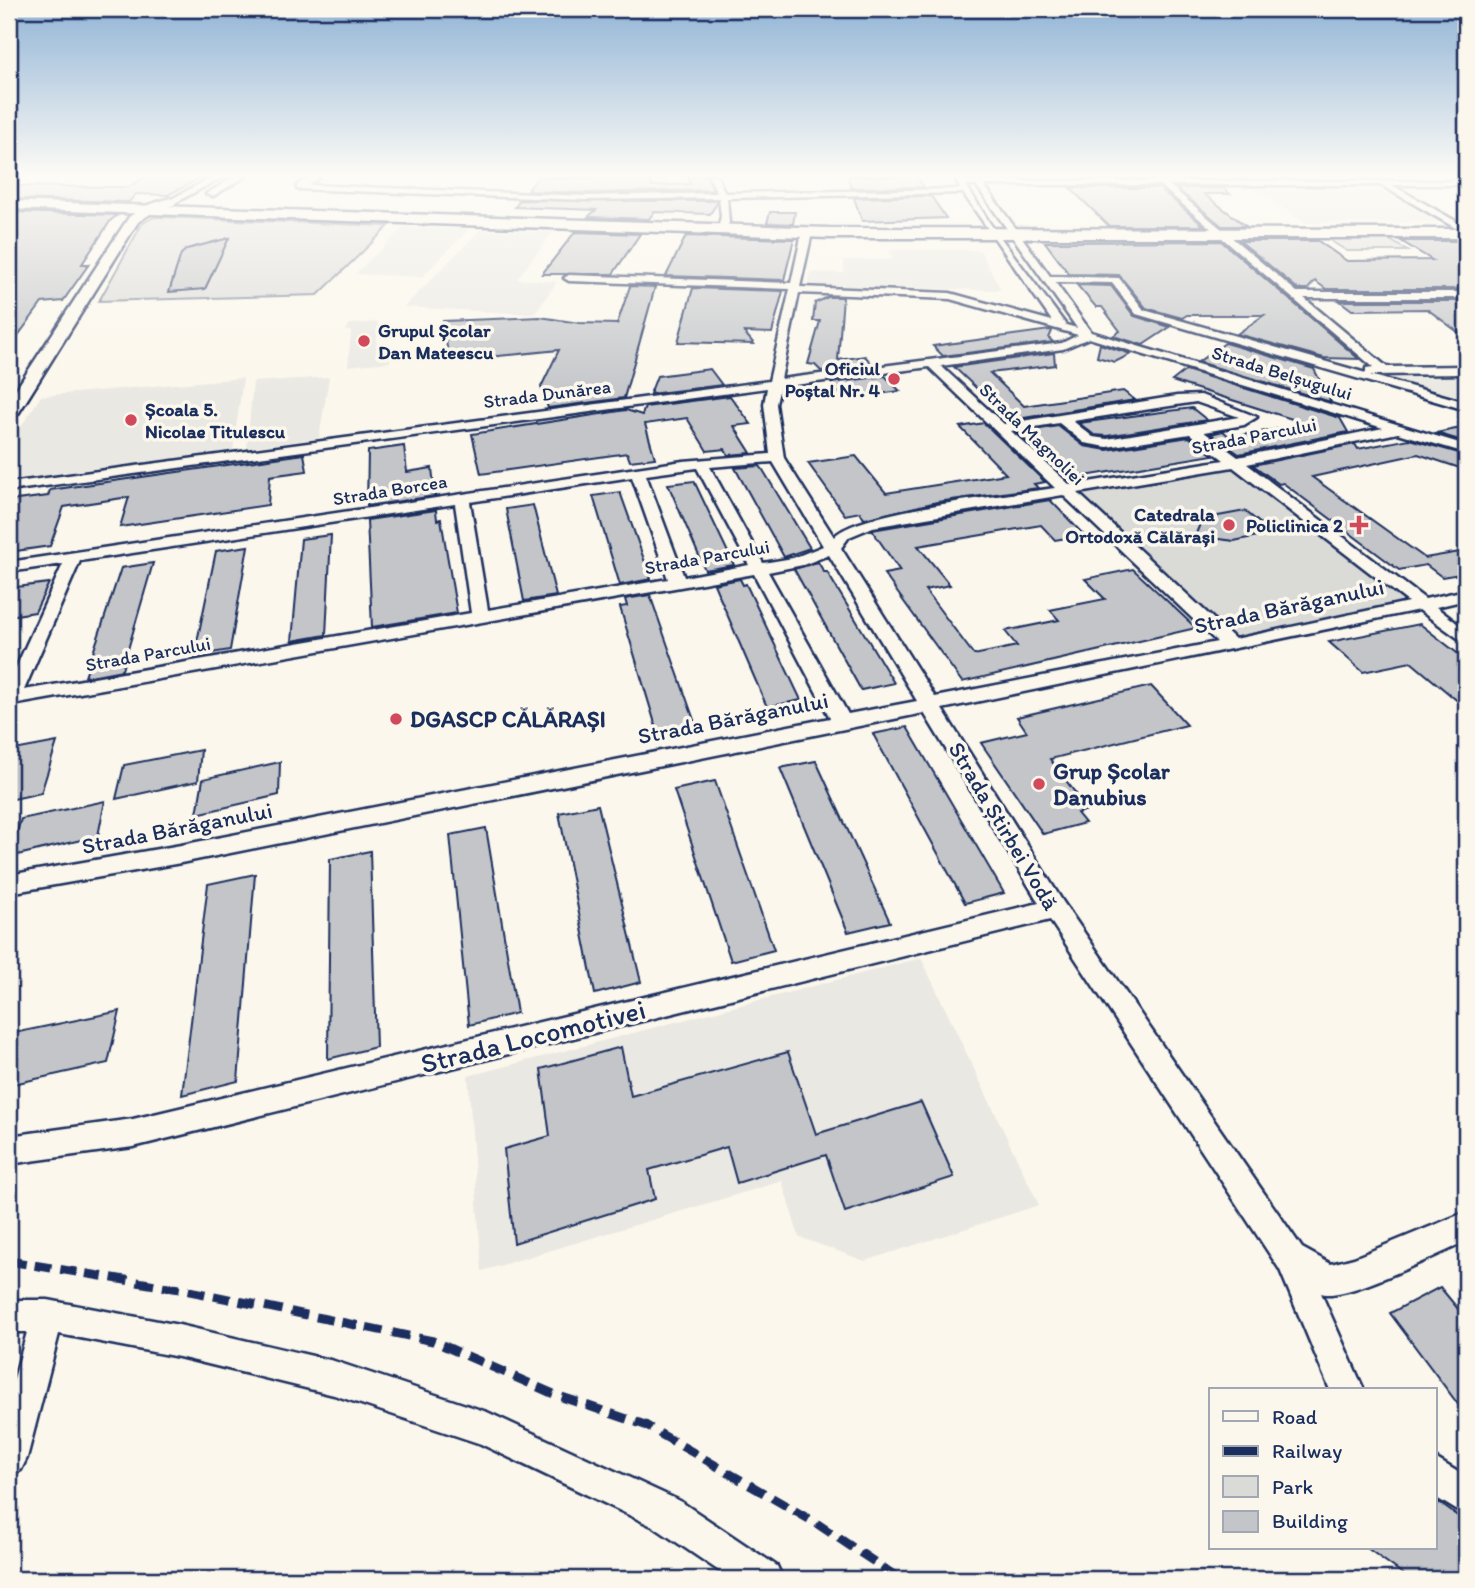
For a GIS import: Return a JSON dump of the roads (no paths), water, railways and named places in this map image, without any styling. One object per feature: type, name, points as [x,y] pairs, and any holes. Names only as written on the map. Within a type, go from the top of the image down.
[{"type":"main road","points":[[9,414],[113,250]]},
{"type":"street","name":"Strada Știrbei Vodă","points":[[803,250],[770,404],[777,458],[1055,909],[1292,1259],[1346,1388]]},
{"type":"street","points":[[1004,250],[1061,327]]},
{"type":"street","points":[[1025,250],[1087,334]]},
{"type":"street","points":[[1241,250],[1384,371]]},
{"type":"street","name":"Strada Belșugului","points":[[569,278],[950,296],[1087,334],[1466,449]]},
{"type":"street","points":[[1046,279],[1115,280],[1140,312],[1466,406]]},
{"type":"street","points":[[1296,295],[1466,295]]},
{"type":"street","name":"Strada Dunărea","points":[[9,487],[335,441],[1063,346],[1074,343],[1087,334]]},
{"type":"street","name":"Strada Magnoliei","points":[[931,363],[1064,492],[1231,645]]},
{"type":"street","points":[[1349,371],[1466,370]]},
{"type":"street","points":[[999,429],[1190,398],[1251,417],[1239,422],[1098,443],[1084,438],[1062,419]]},
{"type":"street","points":[[1192,429],[1466,638]]},
{"type":"street","name":"Strada Parcului","points":[[10,701],[759,569],[808,559],[833,548],[844,534],[869,523],[1236,462],[1399,429]]},
{"type":"street","name":"Strada Borcea","points":[[9,567],[701,463],[777,458]]},
{"type":"street","points":[[701,463],[842,722]]},
{"type":"street","points":[[638,473],[678,583]]},
{"type":"street","points":[[462,498],[480,617]]},
{"type":"street","points":[[10,701],[74,557]]},
{"type":"street","name":"Strada Bărăganului","points":[[9,884],[181,854],[1231,645],[1466,595]]},
{"type":"street","name":"Strada Locomotivei","points":[[9,1150],[134,1133],[1055,909]]},
{"type":"street","points":[[1292,1259],[1329,1280],[1353,1274],[1466,1227]]},
{"type":"street","points":[[9,1316],[48,1316],[179,1341],[334,1378],[487,1429],[667,1514],[764,1579]]},
{"type":"street","points":[[9,1458],[48,1316]]},
{"type":"street","points":[[1436,1477],[1466,1499]]},
{"type":"railway","points":[[9,1261],[180,1289],[433,1341],[556,1395],[645,1425],[816,1523],[900,1579]]},
{"type":"place","name":"Grupul Școlar Dan Mateescu","points":[[364,341]]},
{"type":"place","name":"Oficiul Poștal Nr. 4","points":[[894,379]]},
{"type":"place","name":"Școala 5. Nicolae Titulescu","points":[[131,420]]},
{"type":"place","name":"Catedrala Ortodoxă Călărași","points":[[1229,525]]},
{"type":"place","name":"Policlinica 2","points":[[1359,525]]},
{"type":"place","name":"DGASCP CĂLĂRAȘI","points":[[396,719]]},
{"type":"place","name":"Grup Școlar Danubius","points":[[1039,784]]}]
